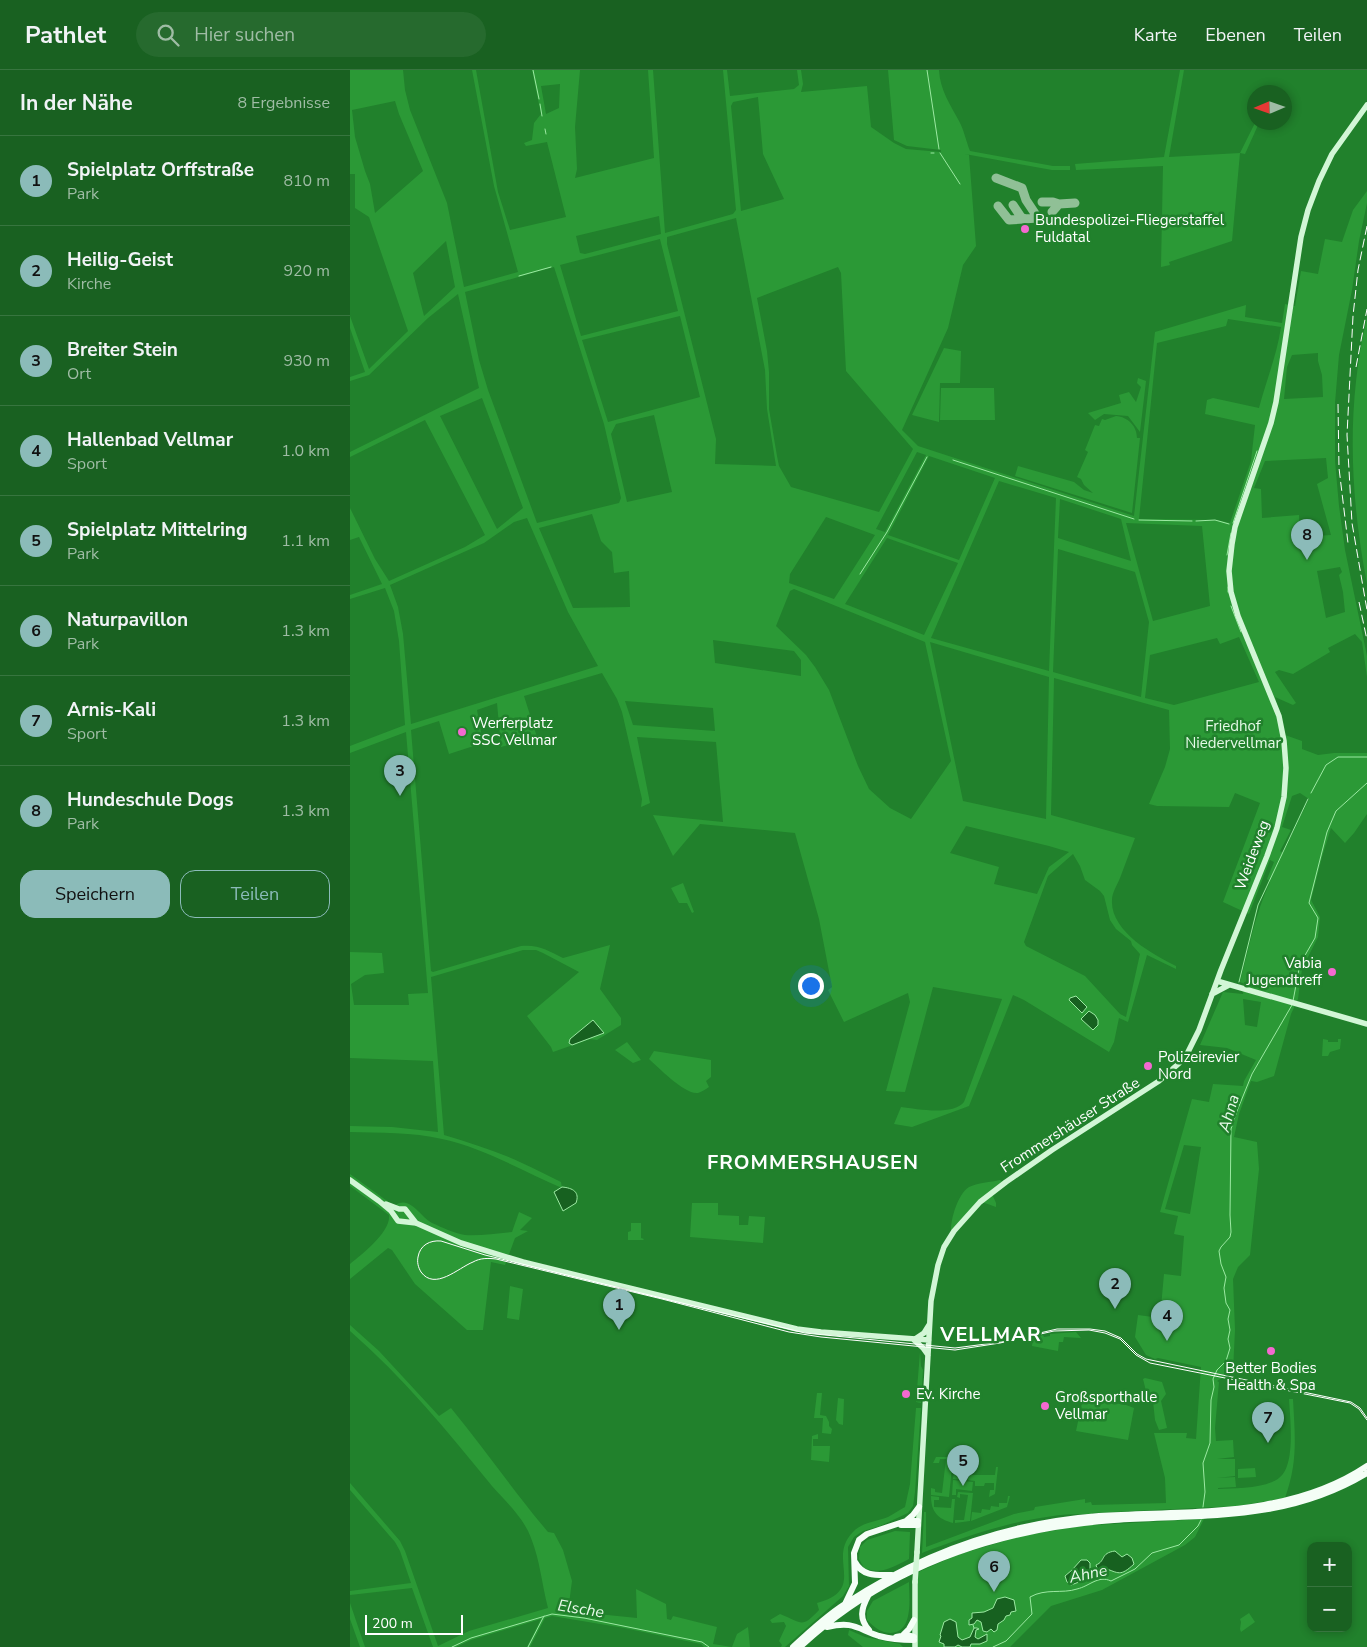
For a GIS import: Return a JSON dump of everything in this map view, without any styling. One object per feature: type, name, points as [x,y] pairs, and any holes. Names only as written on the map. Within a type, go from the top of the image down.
[{"type":"highway","points":[[793,1647],[844,1604],[893,1575],[950,1549],[998,1532],[1048,1522],[1098,1516],[1250,1507],[1293,1499],[1326,1490],[1367,1466]]},
{"type":"highway","points":[[800,1647],[823,1627],[868,1595],[910,1572],[943,1557],[1002,1537],[1054,1527],[1113,1520],[1220,1516],[1265,1511],[1295,1504],[1367,1472]]},
{"type":"highway","points":[[900,1524],[913,1515],[919,1507]]},
{"type":"highway","points":[[844,1604],[855,1583],[855,1547],[861,1538],[869,1533],[909,1520],[918,1523]]},
{"type":"highway","points":[[854,1559],[859,1568],[866,1574],[893,1575]]},
{"type":"highway","points":[[868,1595],[862,1607],[862,1616],[864,1624],[872,1632]]},
{"type":"highway","points":[[899,1637],[909,1629],[914,1620]]},
{"type":"highway","points":[[823,1627],[848,1624],[883,1637],[909,1635],[914,1641]]},
{"type":"main road","name":"Weideweg","points":[[1170,1072],[1185,1058],[1193,1044],[1277,828],[1285,788],[1286,762],[1278,716],[1238,616],[1231,592],[1229,571],[1232,544],[1270,423],[1284,351],[1301,237],[1308,210],[1332,154],[1367,105]]},
{"type":"main road","points":[[1217,981],[1367,1024]]},
{"type":"main road","points":[[1212,994],[1229,985]]},
{"type":"main road","name":"Frommershäuser Straße","points":[[914,1641],[915,1582],[930,1324],[933,1287],[944,1247],[954,1231],[984,1198],[1052,1150],[1170,1072]]},
{"type":"main road","points":[[350,1180],[379,1201],[398,1221],[416,1223],[461,1243],[512,1258],[778,1324],[822,1332],[929,1340]]},
{"type":"main road","points":[[379,1201],[399,1209],[405,1209],[416,1223]]},
{"type":"main road","points":[[395,1216],[399,1209]]},
{"type":"main road","points":[[404,1221],[408,1214]]},
{"type":"main road","points":[[914,1339],[924,1333],[930,1324]]},
{"type":"main road","points":[[914,1339],[928,1355]]},
{"type":"green space","name":"Friedhof Niedervellmar","points":[[350,70],[403,70],[410,110],[447,203],[464,287],[518,272],[494,186],[472,70],[476,70],[498,192],[510,230],[566,217],[547,142],[526,146],[524,143],[532,140],[534,123],[541,114],[532,70],[580,70],[575,127],[577,169],[575,178],[654,158],[648,70],[653,70],[665,233],[733,214],[736,210],[723,70],[727,70],[730,96],[794,89],[799,85],[797,70],[801,70],[803,84],[801,92],[867,86],[871,127],[906,149],[941,152],[941,150],[907,146],[894,140],[888,70],[939,70],[943,90],[961,124],[970,151],[1053,166],[1070,166],[1070,170],[1052,170],[965,154],[969,155],[976,246],[963,265],[948,328],[902,430],[918,446],[1134,516],[1155,332],[1246,305],[1245,317],[1282,323],[1285,304],[1295,306],[1301,271],[1318,274],[1325,239],[1342,242],[1353,210],[1367,191],[1367,203],[1339,355],[1335,403],[1335,461],[1345,550],[1367,656],[1367,677],[1362,642],[1355,634],[1328,648],[1330,652],[1293,674],[1279,670],[1275,672],[1296,703],[1293,705],[1275,697],[1285,735],[1302,741],[1302,749],[1318,755],[1367,753],[1367,814],[1345,843],[1331,828],[1311,900],[1320,917],[1318,937],[1302,969],[1298,999],[1291,1014],[1274,1076],[1257,1082],[1251,1081],[1239,1114],[1234,1137],[1257,1142],[1259,1169],[1250,1255],[1238,1267],[1233,1279],[1235,1330],[1233,1371],[1217,1381],[1219,1382],[1215,1428],[1216,1441],[1233,1440],[1234,1457],[1217,1459],[1235,1459],[1235,1476],[1217,1478],[1235,1477],[1236,1487],[1218,1489],[1266,1484],[1279,1478],[1284,1472],[1288,1463],[1291,1441],[1289,1399],[1293,1399],[1294,1461],[1285,1498],[1237,1506],[1092,1513],[1094,1525],[1204,1519],[1195,1537],[1185,1545],[1102,1590],[1051,1606],[1010,1647],[915,1647],[916,1573],[957,1555],[1021,1536],[1087,1525],[1086,1514],[1045,1517],[982,1532],[922,1553],[924,1512],[926,1512],[926,1547],[1014,1514],[1034,1510],[1035,1507],[1085,1499],[1085,1503],[1091,1502],[1092,1505],[1166,1503],[1165,1478],[1154,1433],[1187,1433],[1186,1438],[1196,1439],[1201,1367],[1155,1359],[1146,1355],[1135,1337],[1138,1315],[1160,1318],[1164,1274],[1181,1276],[1184,1236],[1174,1234],[1178,1216],[1160,1212],[1192,1099],[1209,1102],[1213,1084],[1243,1086],[1256,1060],[1227,1048],[1200,1045],[1223,992],[1243,994],[1245,984],[1240,982],[1256,919],[1270,882],[1267,879],[1274,862],[1270,860],[1249,914],[1223,902],[1260,803],[1235,793],[1229,807],[1157,806],[1149,804],[1165,767],[1170,749],[1169,710],[1054,678],[1051,815],[1135,838],[1113,895],[1113,911],[1125,932],[1145,948],[1176,966],[1176,969],[1147,955],[1128,1022],[1119,1018],[1114,1042],[1109,1052],[1013,995],[969,1106],[912,1127],[894,1124],[901,1107],[943,1110],[952,1109],[964,1102],[1002,999],[933,987],[905,1092],[886,1091],[910,1002],[908,993],[844,1022],[828,990],[832,987],[819,919],[795,833],[700,824],[673,856],[653,815],[723,822],[716,742],[637,737],[650,803],[641,807],[642,799],[622,712],[602,673],[524,696],[537,737],[501,747],[497,703],[477,710],[483,743],[449,754],[439,721],[411,730],[431,971],[521,946],[538,947],[563,958],[610,945],[600,989],[621,1018],[621,1025],[597,1040],[590,1039],[553,1052],[527,1016],[579,972],[536,950],[523,950],[431,977],[444,1135],[513,1159],[561,1182],[562,1188],[488,1154],[458,1143],[419,1135],[350,1132],[350,1126],[392,1127],[438,1132],[433,1061],[350,1058],[350,952],[382,953],[384,973],[365,975],[351,984],[354,1005],[409,1005],[408,994],[428,993],[406,732],[350,753],[350,746],[405,725],[399,641],[394,611],[385,588],[350,599],[350,595],[382,584],[359,537],[350,540],[350,508],[375,559],[389,581],[465,547],[485,535],[425,420],[350,457],[350,452],[479,388],[458,294],[428,318],[369,375],[350,381],[350,377],[365,372],[350,328],[350,316],[369,369],[408,331],[369,217],[355,208],[355,174],[350,174]],"holes":[[[560,84],[559,108],[546,114],[541,86]],[[758,97],[763,154],[784,199],[741,211],[731,106],[733,102]],[[395,101],[423,171],[375,213],[370,184],[355,137],[352,110]],[[659,216],[661,234],[585,254],[580,253],[576,236]],[[736,218],[765,370],[767,409],[776,466],[715,464],[716,439],[667,244],[667,237]],[[660,239],[678,311],[581,336],[560,265]],[[446,241],[455,287],[424,316],[413,273]],[[554,267],[604,424],[621,498],[619,503],[537,523],[488,390],[479,360],[465,292]],[[838,267],[841,273],[846,371],[913,449],[879,512],[791,487],[779,466],[769,409],[767,351],[757,298]],[[680,316],[700,397],[608,422],[582,340]],[[1228,319],[1281,327],[1259,408],[1213,398],[1207,400],[1205,414],[1255,425],[1251,461],[1230,523],[1217,520],[1139,519],[1157,343],[1226,326]],[[1318,353],[1323,397],[1284,399],[1287,367],[1292,355]],[[482,398],[523,508],[497,529],[440,416]],[[654,415],[672,492],[627,502],[611,434],[616,424]],[[917,452],[926,455],[885,532],[876,529]],[[929,456],[995,478],[959,560],[888,535]],[[1326,458],[1328,478],[1317,484],[1331,535],[1300,537],[1299,515],[1262,518],[1261,489],[1254,488],[1265,461]],[[999,481],[1056,498],[1049,671],[931,638]],[[1060,499],[1121,519],[1131,561],[1058,538]],[[592,514],[601,541],[612,552],[614,573],[629,571],[630,607],[573,608],[539,528]],[[826,517],[875,535],[834,599],[789,583],[790,574]],[[527,518],[568,612],[598,666],[411,724],[403,634],[398,607],[390,585],[484,543],[514,522]],[[1126,523],[1202,526],[1210,606],[1153,621]],[[887,538],[958,563],[924,635],[845,604]],[[1058,549],[1135,572],[1149,622],[1141,697],[1053,672]],[[1340,567],[1342,572],[1339,575],[1345,612],[1326,618],[1317,571]],[[794,589],[925,642],[951,761],[911,819],[890,808],[869,789],[858,766],[829,690],[806,655],[776,626],[790,591]],[[1239,637],[1259,682],[1174,705],[1145,698],[1150,655],[1217,638],[1220,644]],[[713,640],[794,651],[801,660],[801,676],[715,663]],[[930,642],[1049,677],[1046,819],[963,801]],[[625,701],[713,708],[715,731],[633,725]],[[1300,793],[1309,799],[1283,853],[1280,851],[1291,830],[1282,827],[1292,796]],[[966,826],[1069,852],[1049,867],[1037,894],[994,884],[999,867],[950,853]],[[1073,854],[1085,880],[1104,896],[1110,920],[1116,929],[1131,941],[1140,954],[1126,1017],[1120,1014],[1085,976],[1026,946],[1024,942],[1048,876]],[[1243,999],[1261,1002],[1257,1027],[1245,1025]],[[1184,1145],[1201,1147],[1190,1214],[1165,1209]]]},
{"type":"green space","points":[[1180,70],[1184,70],[1169,157],[1240,153],[1232,241],[1169,262],[1170,265],[1161,267],[1163,166],[1076,170],[1075,164],[1164,157]]},
{"type":"green space","points":[[1252,130],[1256,130],[1245,154],[1240,153]]},
{"type":"green space","points":[[1367,317],[1367,584],[1361,551],[1354,484],[1353,417],[1360,350]]},
{"type":"green space","points":[[944,348],[961,351],[960,383],[940,383],[939,422],[912,415]]},
{"type":"green space","points":[[1138,378],[1146,381],[1140,432],[1128,416],[1104,414],[1095,420],[1088,413],[1121,403],[1119,395],[1129,392],[1136,402],[1141,387],[1137,383]]},
{"type":"green space","points":[[941,388],[994,388],[995,420],[940,420]]},
{"type":"green space","points":[[1116,416],[1128,420],[1134,426],[1137,438],[1140,438],[1132,513],[1015,476],[1018,466],[1074,482],[1084,490],[1093,493],[1077,477],[1088,452],[1085,450],[1095,425],[1099,426],[1102,419],[1105,420]]},
{"type":"green space","points":[[683,883],[694,912],[692,913],[687,903],[679,903],[671,888]]},
{"type":"green space","points":[[1323,1039],[1328,1040],[1328,1042],[1338,1042],[1338,1039],[1341,1039],[1340,1049],[1330,1052],[1328,1056],[1322,1056]]},
{"type":"green space","points":[[627,1042],[641,1060],[633,1063],[615,1050]]},
{"type":"green space","points":[[654,1051],[711,1060],[711,1077],[706,1081],[709,1087],[698,1093],[686,1090],[649,1059]]},
{"type":"green space","points":[[350,1174],[394,1206],[400,1203],[410,1204],[432,1223],[465,1235],[512,1232],[519,1212],[532,1218],[520,1230],[528,1231],[515,1238],[505,1265],[491,1262],[483,1330],[467,1330],[415,1284],[392,1250],[388,1248],[350,1279],[350,1264],[381,1235],[388,1222],[389,1215],[350,1186]]},
{"type":"green space","points":[[1000,1180],[1005,1184],[992,1194],[996,1207],[982,1202],[955,1233],[951,1230],[956,1207],[965,1190],[976,1184]]},
{"type":"green space","points":[[692,1203],[718,1203],[718,1215],[739,1216],[739,1225],[748,1225],[749,1216],[765,1217],[763,1243],[690,1237]]},
{"type":"green space","points":[[631,1223],[641,1223],[641,1238],[643,1240],[628,1240]]},
{"type":"green space","points":[[510,1286],[523,1289],[519,1320],[507,1318]]},
{"type":"green space","points":[[350,1325],[379,1351],[439,1416],[451,1408],[535,1517],[548,1532],[554,1533],[563,1550],[572,1581],[568,1611],[637,1618],[636,1589],[666,1604],[667,1619],[671,1620],[673,1616],[717,1627],[713,1644],[732,1647],[704,1647],[701,1644],[624,1628],[552,1616],[545,1618],[530,1647],[527,1647],[541,1619],[471,1640],[456,1647],[433,1647],[412,1588],[350,1595],[350,1591],[411,1583],[395,1542],[350,1490],[350,1483],[400,1541],[438,1646],[469,1631],[548,1608],[534,1546],[528,1531],[519,1517],[424,1405],[350,1331]]},
{"type":"green space","points":[[1076,1332],[1081,1338],[1064,1337],[1063,1342],[1059,1342],[1058,1351],[1032,1346],[1033,1338],[1043,1335],[1044,1337],[1050,1336],[1050,1334]]},
{"type":"green space","points":[[920,1352],[923,1370],[921,1403],[916,1402]]},
{"type":"green space","points":[[1143,1379],[1162,1382],[1166,1394],[1161,1401],[1167,1428],[1159,1430],[1155,1420],[1153,1401],[1148,1399]]},
{"type":"green space","points":[[817,1393],[822,1393],[820,1415],[826,1416],[832,1429],[831,1434],[822,1433],[823,1418],[814,1418]]},
{"type":"green space","points":[[838,1398],[844,1399],[843,1425],[839,1424],[836,1420]]},
{"type":"green space","points":[[1083,1398],[1134,1408],[1128,1440],[1076,1431]]},
{"type":"green space","points":[[916,1408],[921,1408],[913,1506],[908,1513],[880,1526],[863,1531],[854,1537],[848,1547],[849,1586],[843,1596],[785,1647],[781,1647],[782,1645],[779,1641],[786,1626],[784,1622],[772,1623],[770,1620],[780,1614],[798,1622],[809,1620],[819,1610],[817,1603],[832,1597],[840,1590],[844,1582],[843,1553],[846,1542],[853,1532],[861,1526],[888,1517],[905,1507],[910,1484]]},
{"type":"green space","points":[[818,1434],[818,1439],[813,1439],[813,1446],[830,1446],[829,1462],[811,1460],[812,1436]]},
{"type":"green space","points":[[955,1456],[969,1456],[967,1480],[953,1479],[954,1471],[956,1471],[956,1475],[962,1476],[964,1459],[958,1458],[957,1462],[954,1462]]},
{"type":"green space","points":[[936,1457],[953,1457],[949,1497],[931,1495],[931,1488],[935,1489],[935,1492],[942,1493],[946,1459],[940,1459],[939,1463],[933,1463]]},
{"type":"green space","points":[[996,1467],[998,1467],[995,1494],[989,1497],[990,1490],[994,1490],[994,1483],[975,1486],[975,1481],[968,1480],[969,1475],[995,1475]]},
{"type":"green space","points":[[1255,1468],[1256,1477],[1238,1478],[1238,1469]]},
{"type":"green space","points":[[953,1480],[973,1482],[972,1491],[956,1489],[956,1495],[952,1495]]},
{"type":"green space","points":[[958,1492],[973,1493],[970,1521],[955,1523],[955,1520],[964,1520],[968,1495],[960,1494],[960,1498],[957,1497]]},
{"type":"green space","points":[[931,1496],[939,1497],[939,1500],[934,1500],[934,1507],[951,1508],[952,1499],[955,1499],[953,1523],[936,1514],[932,1506]]},
{"type":"green space","points":[[1008,1496],[1010,1496],[1007,1507],[971,1521],[972,1512],[981,1513],[982,1509],[990,1510],[991,1506],[999,1507],[999,1503],[1007,1503]]},
{"type":"green space","points":[[895,1531],[910,1532],[909,1559],[892,1567],[876,1571],[864,1568],[859,1559],[860,1547],[867,1540]]},
{"type":"green space","points":[[909,1582],[909,1613],[904,1627],[898,1631],[887,1633],[872,1625],[867,1620],[867,1611],[873,1601]]},
{"type":"green space","points":[[350,1603],[365,1647],[360,1647],[350,1619]]},
{"type":"green space","points":[[1249,1613],[1255,1622],[1241,1632],[1240,1619]]},
{"type":"green space","points":[[748,1627],[750,1647],[732,1647],[737,1634]]},
{"type":"green space","points":[[849,1630],[865,1637],[900,1644],[903,1647],[863,1647],[848,1635]]},
{"type":"water","points":[[1076,996],[1087,1007],[1082,1013],[1069,1000]]},
{"type":"water","points":[[1089,1011],[1098,1020],[1098,1025],[1093,1030],[1081,1019]]},
{"type":"water","points":[[593,1020],[604,1033],[572,1045],[569,1043],[570,1039]]},
{"type":"water","points":[[562,1187],[575,1191],[577,1196],[576,1203],[563,1211],[554,1192]]},
{"type":"water","points":[[1115,1551],[1122,1557],[1127,1554],[1132,1558],[1134,1564],[1126,1571],[1119,1573],[1104,1568],[1098,1571],[1096,1565],[1107,1553]]},
{"type":"water","points":[[1081,1560],[1087,1560],[1090,1563],[1090,1571],[1079,1582],[1071,1585],[1067,1582],[1065,1576]]},
{"type":"water","points":[[1005,1597],[1014,1600],[1016,1611],[1011,1612],[1010,1615],[1006,1616],[998,1624],[997,1630],[994,1632],[991,1629],[987,1632],[983,1631],[981,1622],[977,1620],[974,1624],[969,1625],[972,1613],[984,1612],[993,1608],[997,1599]]},
{"type":"water","points":[[950,1619],[956,1622],[958,1637],[962,1640],[970,1637],[974,1628],[977,1628],[979,1629],[976,1630],[975,1637],[978,1639],[987,1634],[987,1641],[980,1644],[971,1644],[970,1647],[958,1645],[955,1647],[944,1647],[944,1644],[939,1642],[940,1635],[944,1622]]},
{"type":"waterway","points":[[533,70],[539,99]]},
{"type":"waterway","points":[[927,70],[939,149]]},
{"type":"waterway","points":[[540,104],[542,116]]},
{"type":"waterway","points":[[545,129],[546,134]]},
{"type":"waterway","points":[[940,153],[960,184]]},
{"type":"waterway","points":[[519,276],[551,267]]},
{"type":"waterway","points":[[1233,523],[1257,451]]},
{"type":"waterway","points":[[860,574],[887,532],[927,457]]},
{"type":"waterway","points":[[953,460],[1134,519]]},
{"type":"waterway","points":[[1139,520],[1192,521]]},
{"type":"waterway","points":[[1196,521],[1215,520],[1229,524]]},
{"type":"waterway","points":[[1227,555],[1231,533]]},
{"type":"waterway","points":[[1228,587],[1228,592]]},
{"type":"waterway","points":[[1231,606],[1241,632]]},
{"type":"waterway","points":[[1311,793],[1326,765],[1338,757],[1367,757]]},
{"type":"waterway","name":"Ahna","points":[[1293,1001],[1300,964],[1315,938],[1318,918],[1309,903],[1327,832],[1336,811],[1367,783]]},
{"type":"waterway","points":[[1239,982],[1258,905],[1308,799]]},
{"type":"waterway","name":"Ahna","points":[[1203,1507],[1205,1492],[1203,1463],[1210,1443],[1213,1379],[1217,1370],[1226,1361],[1230,1348],[1228,1339],[1230,1310],[1226,1303],[1224,1288],[1226,1277],[1219,1251],[1230,1237],[1231,1232],[1231,1129],[1252,1074],[1292,1005]]},
{"type":"waterway","name":"Ahne","points":[[993,1647],[1006,1641],[1032,1614],[1030,1597],[1036,1594],[1082,1588],[1102,1579],[1111,1581],[1135,1569],[1152,1553],[1179,1545],[1198,1526],[1201,1520]]},
{"type":"waterway","name":"Elsche","points":[[452,1647],[471,1638],[552,1614],[584,1618],[702,1642],[709,1647]]},
{"type":"waterway","points":[[528,1647],[544,1616]]},
{"type":"taxiway","points":[[996,178],[1022,188],[1026,200],[1038,218]]},
{"type":"taxiway","points":[[1042,202],[1075,203]]},
{"type":"taxiway","points":[[1052,212],[1059,204]]},
{"type":"taxiway","points":[[1013,205],[1021,217],[1025,219]]},
{"type":"taxiway","points":[[998,206],[1009,220],[1038,218]]},
{"type":"tram line","points":[[1367,1418],[1360,1408],[1351,1402],[1146,1359],[1137,1354],[1121,1338],[1105,1331],[1090,1329],[1057,1329],[1001,1342],[955,1348],[805,1333],[485,1255],[441,1241],[433,1241],[423,1246],[418,1257],[418,1265],[421,1272],[433,1279],[440,1279],[478,1260],[496,1259],[789,1332],[821,1337],[955,1350],[1000,1343],[1054,1331],[1089,1330],[1105,1333],[1120,1339],[1136,1355],[1150,1363],[1350,1403],[1359,1409],[1367,1420]]},
{"type":"railway","points":[[1367,226],[1358,270],[1353,316],[1347,435],[1352,523],[1367,610]]},
{"type":"railway","points":[[1356,367],[1367,309]]},
{"type":"railway","points":[[1338,404],[1339,468],[1348,543]]},
{"type":"railway","points":[[1359,602],[1367,640]]},
{"type":"place","name":"Bundespolizei-Fliegerstaffel Fuldatal","points":[[1025,229]]},
{"type":"place","name":"Hundeschule Dogs","points":[[1307,560]]},
{"type":"place","name":"Werferplatz SSC Vellmar","points":[[462,732]]},
{"type":"place","name":"Breiter Stein","points":[[400,796]]},
{"type":"place","name":"Vabia Jugendtreff","points":[[1332,972]]},
{"type":"place","name":"Polizeirevier Nord","points":[[1148,1066]]},
{"type":"place","name":"Heilig-Geist","points":[[1115,1309]]},
{"type":"place","name":"Spielplatz Orffstraße","points":[[619,1330]]},
{"type":"place","name":"Hallenbad Vellmar","points":[[1167,1341]]},
{"type":"place","name":"Better Bodies Health & Spa","points":[[1271,1351]]},
{"type":"place","name":"Ev. Kirche","points":[[906,1394]]},
{"type":"place","name":"Großsporthalle Vellmar","points":[[1045,1406]]},
{"type":"place","name":"Arnis-Kali","points":[[1268,1443]]},
{"type":"place","name":"Spielplatz Mittelring","points":[[963,1486]]},
{"type":"place","name":"Naturpavillon","points":[[994,1592]]},
{"type":"district","name":"FROMMERSHAUSEN","points":[[813,1162]]},
{"type":"district","name":"VELLMAR","points":[[991,1334]]}]
